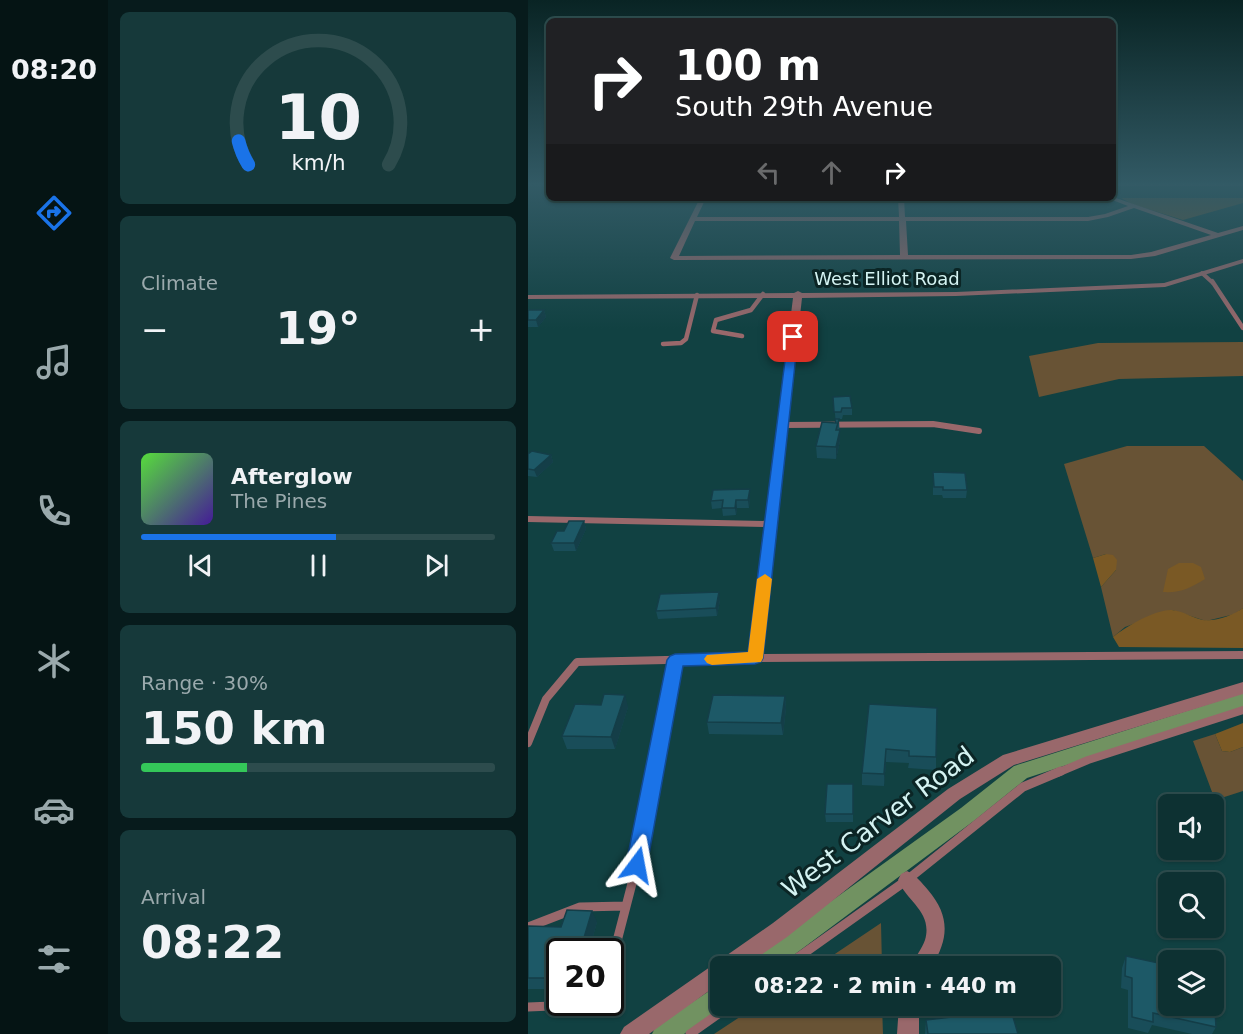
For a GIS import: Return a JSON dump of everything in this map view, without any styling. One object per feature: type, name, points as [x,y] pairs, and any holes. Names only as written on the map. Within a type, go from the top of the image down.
[{"type":"street","points":[[687,232],[674,258],[1131,257],[1152,254],[1228,232]]},
{"type":"street","points":[[903,232],[904,258]]},
{"type":"street","points":[[1210,232],[1218,235]]},
{"type":"street","name":"West Elliot Road","points":[[528,297],[798,293],[956,294],[1166,285],[1243,261]]},
{"type":"street","points":[[755,658],[798,293]]},
{"type":"street","name":"West Carver Road","points":[[742,956],[780,930],[954,794],[1009,759],[1243,688]]},
{"type":"street","points":[[907,880],[928,903],[937,921],[934,944],[927,956]]},
{"type":"street","points":[[631,1034],[710,979]]},
{"type":"street","points":[[908,1034],[909,1016]]},
{"type":"lane","points":[[1202,273],[1211,280],[1243,328]]},
{"type":"lane","points":[[742,336],[712,331],[716,320],[751,310],[764,294]]},
{"type":"lane","points":[[663,344],[681,343],[686,339],[691,329],[697,295]]},
{"type":"lane","points":[[783,425],[933,424],[979,431]]},
{"type":"lane","points":[[528,519],[710,525],[771,524]]},
{"type":"lane","points":[[528,742],[546,699],[561,678],[577,662],[755,658],[1243,655]]},
{"type":"lane","points":[[618,938],[642,845],[675,660]]},
{"type":"lane","points":[[800,956],[907,880],[1023,787],[1088,760],[1243,710]]},
{"type":"lane","points":[[528,927],[580,907],[626,906]]},
{"type":"lane","points":[[528,1007],[546,1006]]},
{"type":"lane","points":[[690,1034],[715,1016]]},
{"type":"shaded area","points":[[1243,342],[1243,376],[1119,379],[1039,397],[1029,356],[1098,343]]},
{"type":"shaded area","points":[[1127,446],[1204,446],[1243,481],[1243,608],[1235,614],[1206,621],[1172,610],[1125,627],[1113,637],[1101,587],[1116,570],[1106,554],[1093,558],[1064,464]]},
{"type":"shaded area","points":[[1106,554],[1113,555],[1117,560],[1116,570],[1101,587],[1093,558]]},
{"type":"shaded area","points":[[1179,563],[1193,563],[1201,567],[1205,579],[1185,589],[1163,592],[1168,569]]},
{"type":"shaded area","points":[[1243,608],[1243,648],[1119,647],[1113,637],[1141,619],[1165,610],[1176,611],[1199,619],[1213,620]]},
{"type":"shaded area","points":[[1243,723],[1243,747],[1230,752],[1222,751],[1215,734]]},
{"type":"shaded area","points":[[1215,734],[1222,751],[1230,752],[1243,747],[1243,791],[1224,797],[1224,794],[1213,794],[1193,741]]},
{"type":"shaded area","points":[[881,923],[882,956],[832,956]]},
{"type":"shaded area","points":[[741,1016],[882,1016],[883,1034],[714,1034]]},
{"type":"building","points":[[528,310],[544,310],[536,320],[528,320]]},
{"type":"building","points":[[850,396],[852,408],[842,408],[841,412],[834,412],[833,397]]},
{"type":"building","points":[[835,419],[839,419],[836,430],[840,430],[836,447],[816,446],[822,422],[836,423]]},
{"type":"building","points":[[532,451],[551,455],[534,470],[528,469],[528,454]]},
{"type":"building","points":[[933,472],[965,473],[967,490],[943,490],[943,487],[934,487]]},
{"type":"building","points":[[750,489],[748,500],[736,500],[735,508],[722,508],[723,500],[711,501],[713,490]]},
{"type":"building","points":[[569,521],[584,521],[574,543],[551,543],[557,531],[564,531]]},
{"type":"building","points":[[719,592],[716,608],[656,611],[660,594]]},
{"type":"building","points":[[604,694],[625,695],[611,737],[562,736],[575,704],[601,705]]},
{"type":"building","points":[[713,695],[785,696],[781,723],[707,722]]},
{"type":"building","points":[[869,704],[937,708],[936,757],[909,756],[909,751],[886,749],[884,774],[862,773]]},
{"type":"building","points":[[827,784],[853,784],[853,814],[825,814]]},
{"type":"building","points":[[567,910],[592,911],[584,938],[546,938],[546,978],[528,978],[528,926],[561,927]]},
{"type":"building","points":[[1126,956],[1158,963],[1158,1014],[1153,1013],[1153,1022],[1132,1017],[1132,978],[1125,976]]},
{"type":"building","points":[[960,1016],[1013,1016],[1018,1034],[928,1034],[926,1020]]},
{"type":"building","points":[[1166,1016],[1215,1016],[1216,1027]]},
{"type":"waterway","points":[[774,956],[968,814],[1021,772],[1243,700]]},
{"type":"waterway","points":[[664,1034],[710,1002]]},
{"type":"slow traffic","points":[[712,659],[755,658],[765,579]]},
{"type":"route","points":[[637,865],[675,660],[755,658],[793,337]]}]
